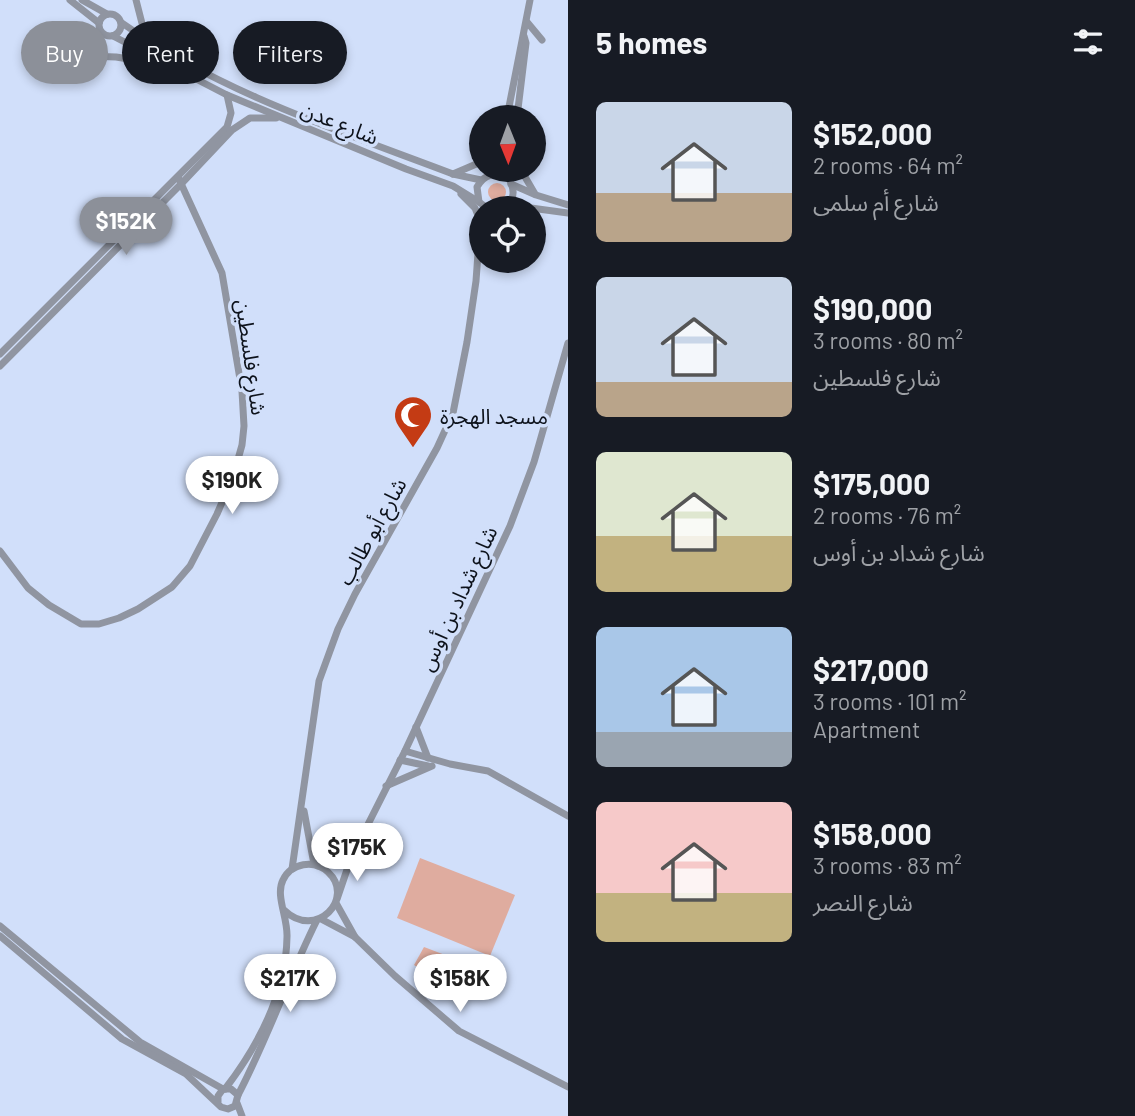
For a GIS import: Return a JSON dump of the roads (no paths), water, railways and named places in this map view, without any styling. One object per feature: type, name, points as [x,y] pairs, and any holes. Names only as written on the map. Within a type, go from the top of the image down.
[{"type":"street","points":[[70,0],[96,21]]},
{"type":"street","points":[[82,0],[107,14],[117,16],[122,23],[120,32],[108,35]]},
{"type":"street","points":[[136,0],[141,21]]},
{"type":"street","points":[[509,105],[530,0]]},
{"type":"street","points":[[101,21],[107,14]]},
{"type":"street","points":[[526,21],[542,40]]},
{"type":"street","points":[[518,105],[526,43],[524,35]]},
{"type":"street","name":"شارع عدن","points":[[113,36],[122,41]]},
{"type":"street","name":"شارع عدن","points":[[219,81],[453,174],[469,177]]},
{"type":"street","name":"شارع عدن","points":[[207,84],[283,118],[453,186],[469,198]]},
{"type":"street","points":[[0,366],[227,127],[232,113],[228,94]]},
{"type":"street","points":[[0,354],[232,130],[246,120],[261,116],[283,118]]},
{"type":"street","points":[[453,174],[469,167]]},
{"type":"street","name":"شارع فلسطين","points":[[0,551],[28,588],[49,605],[81,624],[99,624],[130,613],[172,587],[190,566],[207,536],[238,463],[244,416],[222,273],[177,182]]},
{"type":"street","points":[[516,182],[536,195],[568,205]]},
{"type":"street","points":[[528,182],[536,195]]},
{"type":"street","points":[[453,186],[469,202]]},
{"type":"street","points":[[546,210],[568,213]]},
{"type":"street","name":"شارع أبو طالب","points":[[292,869],[321,673],[355,594],[449,423],[463,366],[477,273]]},
{"type":"street","name":"شارع أبو طالب","points":[[476,281],[478,273]]},
{"type":"street","name":"شارع شداد بن أوس","points":[[336,901],[351,858],[476,602],[517,508],[534,462],[568,343]]},
{"type":"street","points":[[416,727],[428,758]]},
{"type":"street","points":[[405,751],[450,764],[475,767],[497,775],[568,817]]},
{"type":"street","points":[[400,760],[432,766],[450,764]]},
{"type":"street","points":[[386,786],[432,766]]},
{"type":"street","name":"شارع أبو طالب","points":[[303,799],[306,828],[316,865]]},
{"type":"street","points":[[228,1116],[218,1096],[252,1052],[278,988],[287,946],[284,910],[279,895],[284,877],[303,864],[316,865],[351,858]]},
{"type":"street","points":[[0,936],[121,1039],[186,1074],[221,1105],[232,1108],[258,1057],[293,967],[319,920],[330,912],[336,901],[334,879],[316,865]]},
{"type":"street","points":[[336,901],[355,937]]},
{"type":"street","points":[[284,910],[299,920],[319,920],[355,937],[416,995],[459,1031],[568,1087]]},
{"type":"street","points":[[0,926],[140,1042],[224,1089],[234,1090],[242,1116]]},
{"type":"place","name":"مسجد الهجرة","points":[[413,449]]}]
